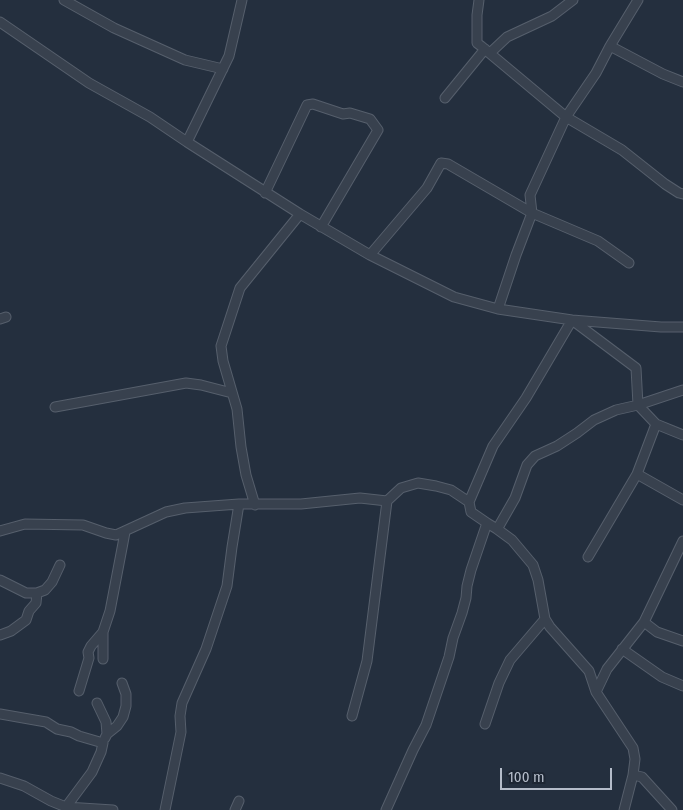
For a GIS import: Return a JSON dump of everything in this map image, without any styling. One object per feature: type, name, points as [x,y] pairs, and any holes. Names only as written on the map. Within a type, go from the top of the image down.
[{"type":"street","points":[[64,0],[114,28],[185,60],[223,69]]},
{"type":"street","points":[[187,142],[229,56],[242,0]]},
{"type":"street","points":[[479,0],[477,42],[566,118],[622,150],[665,184],[681,194],[683,184]]},
{"type":"street","points":[[444,98],[488,51],[507,37],[552,16],[573,0]]},
{"type":"street","points":[[498,308],[532,213],[530,195],[566,118],[596,73],[638,0]]},
{"type":"street","points":[[0,22],[89,83],[150,117],[321,227],[370,255],[454,297],[498,308],[572,320],[683,327]]},
{"type":"street","points":[[610,46],[657,71],[683,82]]},
{"type":"street","points":[[265,192],[307,105],[314,104],[343,114],[350,113],[370,119],[378,130],[321,227]]},
{"type":"street","points":[[370,255],[427,188],[442,163],[448,164],[532,213],[598,241],[629,262]]},
{"type":"street","points":[[255,505],[246,474],[237,408],[223,360],[221,346],[240,288],[300,214]]},
{"type":"street","points":[[572,320],[636,368],[638,406],[656,424],[683,435]]},
{"type":"street","points":[[572,320],[526,398],[493,446],[469,502],[471,512],[512,540],[533,565],[538,580],[544,619],[589,671],[596,692],[633,748],[635,759],[633,775],[624,810]]},
{"type":"street","points":[[55,407],[186,383],[232,393]]},
{"type":"street","points":[[497,529],[515,498],[527,465],[535,456],[557,446],[594,420],[616,410],[638,406],[683,390]]},
{"type":"street","points":[[588,557],[637,474],[656,424]]},
{"type":"street","points":[[637,474],[683,500]]},
{"type":"street","points":[[352,716],[367,661],[387,500],[401,488],[418,483],[451,490],[469,502]]},
{"type":"street","points":[[0,531],[25,524],[83,525],[116,535],[166,512],[184,508],[239,504],[301,504],[360,498],[387,500]]},
{"type":"street","points":[[165,810],[181,732],[180,716],[182,703],[206,649],[227,586],[239,504]]},
{"type":"street","points":[[386,810],[426,725],[449,657],[466,598],[471,570],[487,523]]},
{"type":"street","points":[[103,659],[103,632],[110,611],[125,532]]},
{"type":"street","points":[[596,692],[607,669],[644,622],[683,541]]},
{"type":"street","points":[[0,580],[26,593],[37,593],[45,590],[52,582],[60,565]]},
{"type":"street","points":[[0,635],[11,631],[26,620],[31,607],[36,603],[37,593]]},
{"type":"street","points":[[485,724],[499,683],[510,660],[544,619]]},
{"type":"street","points":[[644,622],[657,632],[683,641]]},
{"type":"street","points":[[79,691],[89,658],[88,652],[103,632]]},
{"type":"street","points":[[622,649],[662,677],[683,686]]},
{"type":"street","points":[[66,807],[92,772],[107,734],[117,726],[123,717],[126,706],[126,694],[122,683]]},
{"type":"street","points":[[97,703],[106,722],[107,734]]},
{"type":"street","points":[[0,714],[46,722],[57,729],[103,742]]},
{"type":"street","points":[[633,775],[642,777],[672,810]]},
{"type":"street","points":[[0,778],[24,786],[66,807],[113,810]]},
{"type":"street","points":[[235,810],[239,800]]}]
